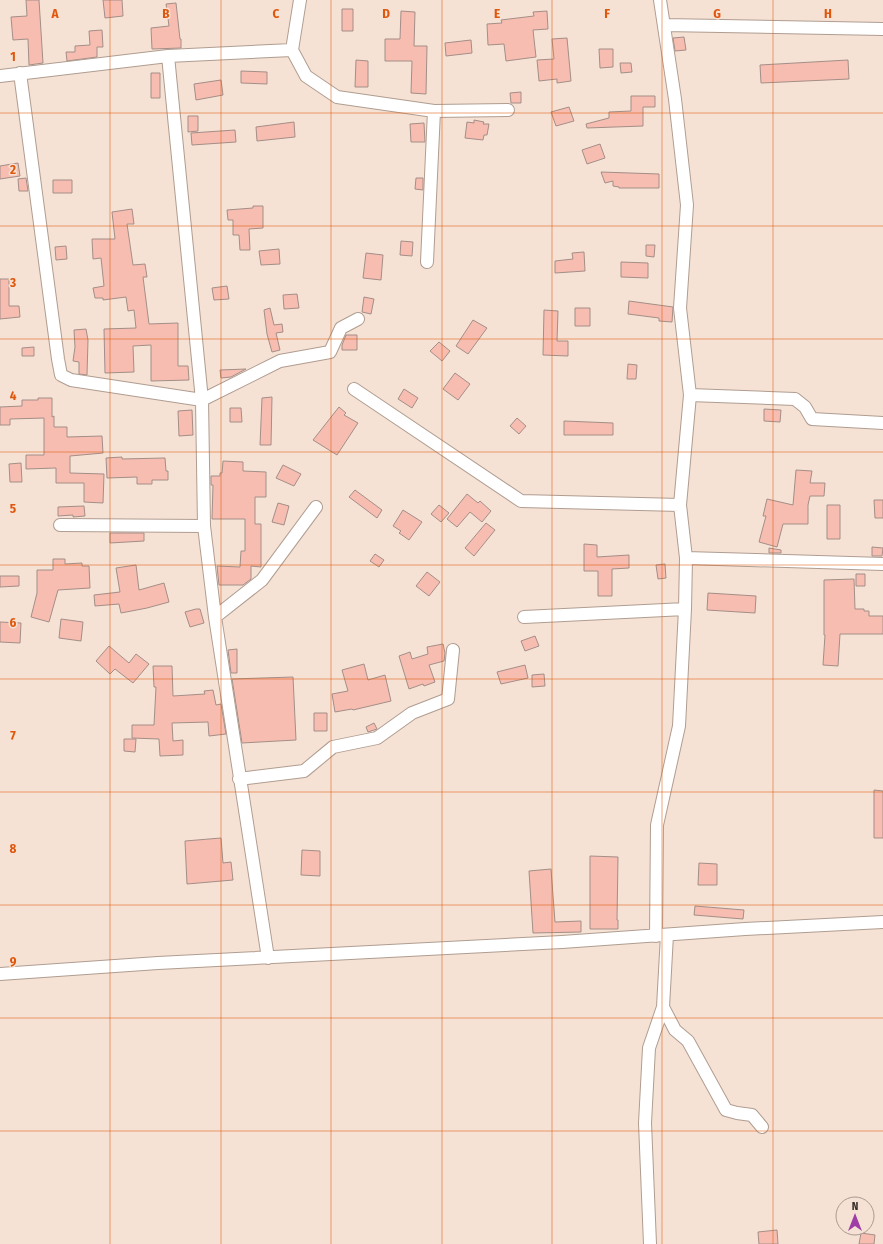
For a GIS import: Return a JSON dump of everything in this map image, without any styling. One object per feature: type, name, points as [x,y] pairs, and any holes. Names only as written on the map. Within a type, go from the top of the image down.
[{"type":"street","points":[[300,0],[292,50],[306,76],[337,97],[434,111],[508,110]]},
{"type":"street","points":[[650,1244],[645,1123],[649,1048],[663,1006],[657,825],[679,726],[686,609],[686,558],[680,505],[690,395],[680,308],[687,205],[675,99],[660,0]]},
{"type":"street","points":[[664,25],[883,30]]},
{"type":"street","points":[[0,76],[168,56],[292,50]]},
{"type":"street","points":[[168,56],[202,400],[204,526],[215,617],[268,958]]},
{"type":"street","points":[[20,73],[61,375],[71,380],[202,400],[280,361],[330,352],[341,328],[358,319]]},
{"type":"street","points":[[427,262],[434,111]]},
{"type":"street","points":[[354,389],[521,501],[680,505]]},
{"type":"street","points":[[690,395],[795,399],[805,407],[812,419],[883,423]]},
{"type":"street","points":[[215,617],[262,580],[316,506]]},
{"type":"street","points":[[60,525],[204,526]]},
{"type":"street","points":[[686,558],[883,564]]},
{"type":"street","points":[[524,617],[686,609]]},
{"type":"street","points":[[239,779],[304,771],[333,747],[377,738],[412,713],[448,699],[454,650]]},
{"type":"street","points":[[0,974],[158,963],[562,942],[883,922]]},
{"type":"street","points":[[663,1006],[675,1030],[688,1041],[726,1110],[752,1115],[762,1127]]},
{"type":"building","points":[[26,0],[39,0],[43,63],[29,65],[28,39],[13,40],[11,17],[27,16]]},
{"type":"building","points":[[103,0],[122,0],[123,16],[105,18]]},
{"type":"building","points":[[176,3],[181,48],[152,49],[151,28],[169,26],[166,4]]},
{"type":"building","points":[[342,9],[353,9],[353,31],[342,31]]},
{"type":"building","points":[[401,11],[415,12],[414,46],[427,46],[426,94],[411,93],[412,61],[385,61],[385,39],[400,39]]},
{"type":"building","points":[[547,11],[548,29],[533,30],[536,57],[506,61],[504,44],[488,45],[487,24],[502,23],[501,20],[534,16],[533,12]]},
{"type":"building","points":[[102,30],[103,47],[97,47],[97,57],[67,61],[66,52],[75,52],[75,46],[90,45],[89,31]]},
{"type":"building","points":[[684,37],[686,50],[675,51],[673,38]]},
{"type":"building","points":[[567,38],[571,81],[557,83],[557,79],[539,81],[537,60],[554,59],[552,39]]},
{"type":"building","points":[[471,40],[472,53],[446,56],[445,43]]},
{"type":"building","points":[[599,49],[613,49],[613,67],[600,68]]},
{"type":"building","points":[[356,60],[368,61],[368,87],[355,87]]},
{"type":"building","points":[[848,60],[849,79],[761,83],[760,65]]},
{"type":"building","points":[[620,63],[631,63],[632,72],[621,73]]},
{"type":"building","points":[[241,71],[267,72],[267,84],[241,83]]},
{"type":"building","points":[[151,73],[160,73],[160,98],[151,98]]},
{"type":"building","points":[[221,80],[223,95],[196,100],[194,84]]},
{"type":"building","points":[[521,92],[521,103],[511,103],[510,93]]},
{"type":"building","points":[[631,96],[655,96],[655,107],[643,107],[643,126],[587,128],[586,124],[609,118],[609,112],[631,111]]},
{"type":"building","points":[[569,107],[574,121],[556,126],[551,112]]},
{"type":"building","points":[[188,116],[198,116],[198,131],[188,132]]},
{"type":"building","points":[[474,120],[484,122],[483,124],[489,124],[487,135],[484,135],[483,140],[465,138],[467,122],[474,123]]},
{"type":"building","points":[[294,122],[295,137],[257,141],[256,127]]},
{"type":"building","points":[[424,123],[425,142],[411,142],[410,124]]},
{"type":"building","points":[[235,130],[236,142],[192,145],[191,133]]},
{"type":"building","points":[[600,144],[605,158],[587,164],[582,150]]},
{"type":"building","points":[[18,163],[20,176],[0,179],[0,166]]},
{"type":"building","points":[[601,172],[659,174],[659,188],[619,188],[613,186],[613,181],[605,183]]},
{"type":"building","points":[[26,178],[28,191],[19,191],[18,179]]},
{"type":"building","points":[[416,178],[423,178],[423,190],[415,189]]},
{"type":"building","points":[[53,180],[72,180],[72,193],[53,193]]},
{"type":"building","points":[[253,206],[263,206],[263,228],[249,229],[250,250],[240,250],[239,235],[233,235],[233,220],[228,220],[227,210],[253,208]]},
{"type":"building","points":[[132,209],[134,224],[127,224],[133,265],[145,264],[147,277],[143,277],[149,324],[178,323],[178,366],[188,366],[189,380],[151,381],[151,345],[133,346],[134,372],[105,373],[104,329],[136,328],[134,310],[128,311],[126,297],[103,300],[103,298],[95,298],[93,288],[104,286],[101,258],[93,259],[92,239],[115,239],[112,212]]},
{"type":"building","points":[[401,241],[413,242],[412,256],[400,255]]},
{"type":"building","points":[[646,245],[655,245],[654,257],[646,256]]},
{"type":"building","points":[[66,246],[67,259],[56,260],[55,247]]},
{"type":"building","points":[[279,249],[280,264],[261,265],[259,251]]},
{"type":"building","points":[[584,252],[585,271],[555,273],[555,261],[573,259],[572,253]]},
{"type":"building","points":[[366,253],[383,255],[381,280],[363,278]]},
{"type":"building","points":[[621,262],[648,263],[648,278],[621,277]]},
{"type":"building","points":[[0,279],[9,279],[9,306],[19,306],[20,317],[0,319]]},
{"type":"building","points":[[227,286],[229,299],[214,300],[212,288]]},
{"type":"building","points":[[297,294],[299,308],[284,309],[283,295]]},
{"type":"building","points":[[364,297],[374,299],[371,314],[362,312]]},
{"type":"building","points":[[629,301],[673,307],[672,322],[659,321],[659,318],[628,314]]},
{"type":"building","points":[[270,308],[274,325],[282,324],[283,332],[276,333],[280,350],[272,352],[267,334],[264,310]]},
{"type":"building","points":[[575,308],[590,308],[590,326],[575,326]]},
{"type":"building","points":[[544,310],[558,311],[557,341],[568,341],[568,356],[543,355]]},
{"type":"building","points":[[473,320],[487,328],[468,354],[456,346]]},
{"type":"building","points":[[86,329],[88,340],[87,375],[79,374],[79,362],[73,361],[75,347],[74,330]]},
{"type":"building","points":[[346,335],[357,335],[357,350],[342,350],[342,345]]},
{"type":"building","points":[[439,342],[450,351],[442,361],[430,351]]},
{"type":"building","points":[[34,347],[34,356],[22,356],[22,348]]},
{"type":"building","points":[[628,364],[637,365],[636,379],[627,379]]},
{"type":"building","points":[[246,369],[231,377],[221,378],[220,370]]},
{"type":"building","points":[[455,373],[470,384],[458,400],[443,389]]},
{"type":"building","points":[[404,389],[418,398],[412,408],[398,399]]},
{"type":"building","points":[[272,397],[271,445],[260,445],[262,398]]},
{"type":"building","points":[[38,398],[52,398],[52,417],[54,416],[54,427],[67,427],[67,437],[102,436],[103,453],[70,456],[70,473],[104,474],[103,503],[84,502],[84,483],[56,483],[56,468],[26,469],[26,455],[44,455],[44,418],[10,419],[10,425],[0,425],[0,407],[22,406],[22,400],[38,400]]},
{"type":"building","points":[[339,407],[346,413],[344,415],[358,423],[337,455],[313,440]]},
{"type":"building","points":[[230,408],[241,408],[242,422],[230,422]]},
{"type":"building","points":[[764,409],[781,410],[780,422],[764,421]]},
{"type":"building","points":[[192,410],[193,435],[179,436],[178,411]]},
{"type":"building","points":[[517,418],[526,426],[519,434],[510,426]]},
{"type":"building","points":[[564,421],[613,423],[613,435],[564,435]]},
{"type":"building","points":[[122,457],[122,459],[165,458],[166,471],[168,471],[168,480],[152,480],[152,484],[137,484],[137,477],[107,478],[106,458]]},
{"type":"building","points":[[223,461],[243,462],[243,471],[266,472],[266,497],[255,497],[255,524],[261,524],[261,567],[251,566],[251,579],[243,585],[219,585],[217,566],[240,567],[241,551],[245,551],[245,519],[212,519],[213,485],[211,485],[211,476],[220,476],[220,473],[222,473]]},
{"type":"building","points":[[21,463],[22,482],[10,482],[9,464]]},
{"type":"building","points":[[283,465],[301,474],[294,486],[276,478]]},
{"type":"building","points":[[796,470],[812,471],[810,483],[825,483],[824,496],[810,496],[808,505],[808,524],[783,524],[777,547],[759,542],[766,516],[763,516],[767,499],[793,505]]},
{"type":"building","points":[[355,490],[382,510],[377,518],[349,497]]},
{"type":"building","points":[[467,494],[478,503],[480,501],[491,511],[482,522],[470,512],[457,527],[447,519]]},
{"type":"building","points":[[874,500],[883,500],[883,518],[875,518]]},
{"type":"building","points":[[278,503],[289,506],[284,525],[272,522]]},
{"type":"building","points":[[439,505],[449,513],[441,522],[431,514]]},
{"type":"building","points":[[827,505],[840,505],[840,539],[827,539]]},
{"type":"building","points":[[84,506],[85,516],[58,516],[58,507]]},
{"type":"building","points":[[403,510],[422,522],[409,540],[399,533],[401,531],[393,526]]},
{"type":"building","points":[[486,523],[495,530],[474,556],[465,548]]},
{"type":"building","points":[[110,533],[144,533],[144,541],[110,543]]},
{"type":"building","points":[[584,544],[597,545],[597,557],[629,555],[629,568],[612,569],[612,596],[598,596],[598,571],[584,571]]},
{"type":"building","points":[[872,547],[883,548],[882,556],[872,556]]},
{"type":"building","points":[[769,548],[781,550],[781,553],[769,553]]},
{"type":"building","points":[[375,554],[384,560],[379,567],[370,561]]},
{"type":"building","points":[[53,559],[65,559],[65,564],[82,563],[82,566],[89,566],[90,588],[58,590],[49,622],[31,617],[37,593],[37,570],[53,570]]},
{"type":"building","points":[[665,564],[666,578],[658,579],[656,565]]},
{"type":"building","points":[[136,565],[139,590],[164,583],[169,602],[121,613],[119,604],[95,606],[94,595],[120,592],[116,568]]},
{"type":"building","points":[[427,572],[440,582],[429,596],[416,586]]},
{"type":"building","points":[[856,574],[865,574],[865,586],[856,586]]},
{"type":"building","points":[[0,576],[19,576],[19,586],[0,587]]},
{"type":"building","points":[[854,579],[855,609],[864,609],[864,611],[869,611],[869,616],[883,616],[883,634],[840,634],[838,666],[823,665],[825,635],[824,580]]},
{"type":"building","points":[[708,593],[756,596],[755,613],[707,610]]},
{"type":"building","points":[[200,609],[204,623],[190,627],[185,612]]},
{"type":"building","points":[[61,619],[83,622],[81,641],[59,638]]},
{"type":"building","points":[[0,622],[21,623],[20,643],[0,642]]},
{"type":"building","points":[[535,636],[539,646],[525,651],[521,641]]},
{"type":"building","points":[[443,644],[445,653],[444,661],[429,665],[435,682],[409,689],[399,656],[410,652],[412,659],[428,654],[427,647]]},
{"type":"building","points":[[109,646],[129,663],[136,654],[149,664],[133,683],[115,669],[110,674],[96,661]]},
{"type":"building","points":[[237,649],[237,673],[231,673],[228,650]]},
{"type":"building","points":[[364,664],[368,680],[385,675],[391,701],[353,710],[335,712],[332,694],[348,691],[342,670]]},
{"type":"building","points":[[525,665],[528,678],[501,684],[497,672]]},
{"type":"building","points":[[153,666],[172,666],[173,696],[205,694],[204,691],[213,690],[216,705],[221,704],[226,734],[209,736],[208,722],[172,723],[173,741],[183,740],[183,755],[160,756],[159,739],[132,738],[132,725],[154,725],[156,687],[154,687]]},
{"type":"building","points":[[544,674],[545,686],[532,687],[532,675]]},
{"type":"building","points":[[293,677],[296,740],[242,743],[232,679]]},
{"type":"building","points":[[314,713],[327,713],[327,731],[314,731]]},
{"type":"building","points":[[374,723],[377,729],[368,732],[366,727]]},
{"type":"building","points":[[124,739],[136,739],[135,752],[124,751]]},
{"type":"building","points":[[874,790],[883,791],[883,838],[874,838]]},
{"type":"building","points":[[221,838],[223,863],[231,862],[233,880],[187,884],[185,841]]},
{"type":"building","points":[[302,850],[320,851],[320,876],[301,875]]},
{"type":"building","points":[[590,856],[618,857],[618,929],[590,929]]},
{"type":"building","points":[[699,863],[717,864],[717,885],[698,885]]},
{"type":"building","points":[[551,869],[555,922],[581,921],[581,932],[533,933],[529,871]]},
{"type":"building","points":[[695,906],[744,910],[743,919],[694,915]]},
{"type":"building","points":[[777,1230],[778,1244],[759,1244],[758,1232]]},
{"type":"building","points":[[860,1236],[875,1236],[874,1244],[859,1244]]}]
